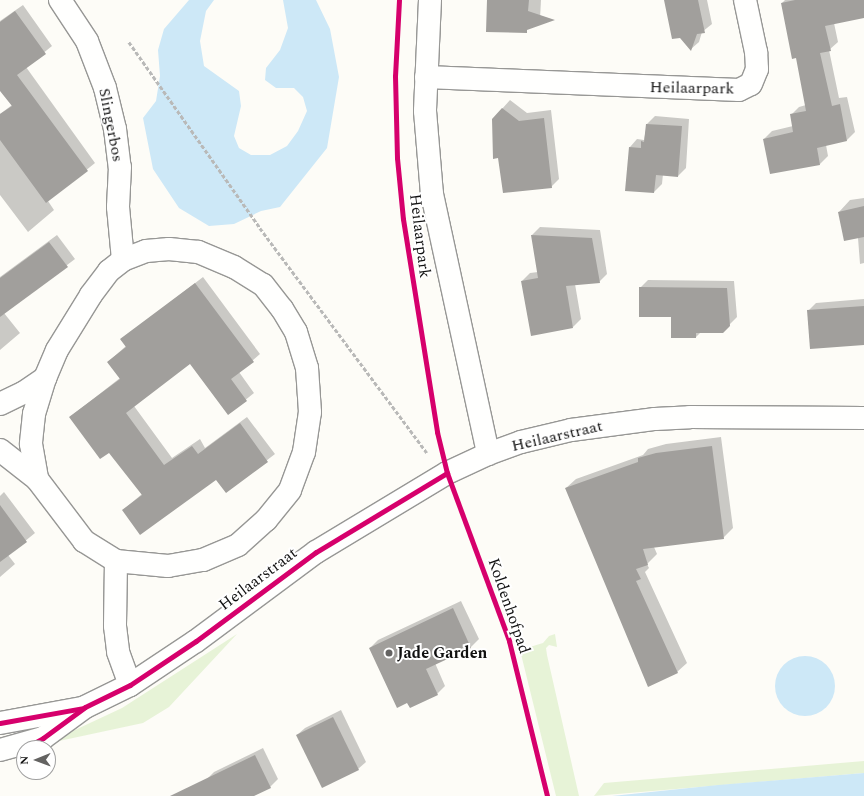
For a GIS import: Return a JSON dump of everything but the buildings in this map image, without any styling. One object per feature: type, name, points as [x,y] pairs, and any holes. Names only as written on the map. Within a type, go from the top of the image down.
[{"type":"street","name":"Slingerbos","points":[[60,0],[87,41],[105,88],[115,129],[120,167],[118,206],[123,260]]},
{"type":"street","name":"Heilaarpark","points":[[430,0],[425,134],[432,194],[488,454]]},
{"type":"street","name":"Heilaarpark","points":[[426,77],[739,90],[750,84],[757,69],[756,52],[745,0]]},
{"type":"street","points":[[0,450],[37,479],[84,541],[116,561],[168,566],[203,560],[238,545],[266,520],[290,490],[304,452],[310,412],[307,368],[296,332],[282,309],[263,285],[234,267],[198,252],[169,249],[146,251],[123,260],[108,271],[91,295],[57,350],[45,378],[34,414],[31,444],[37,479]]},
{"type":"street","points":[[0,404],[23,393],[45,378]]},
{"type":"street","name":"Heilaarstraat","points":[[0,750],[43,738],[85,707],[130,685],[196,641],[316,552],[447,473],[488,454],[522,442],[571,430],[655,419],[690,417],[864,418]]},
{"type":"street","points":[[116,561],[115,626],[118,652],[130,685]]},
{"type":"street","name":"Heilaarstraat","points":[[0,723],[85,707]]},
{"type":"path","points":[[129,42],[260,228],[417,441],[447,473]]},
{"type":"green space","points":[[237,634],[169,707],[143,723],[56,742],[56,740],[54,740],[122,708]]},
{"type":"green space","points":[[555,634],[557,647],[549,645],[546,648],[547,655],[579,796],[556,796],[520,650],[543,643],[549,636]]},
{"type":"green space","points":[[864,761],[864,773],[594,796],[604,783]]},
{"type":"water","points":[[189,0],[214,0],[206,11],[200,41],[204,66],[239,91],[241,106],[234,136],[239,148],[251,155],[270,155],[287,146],[298,131],[307,111],[303,97],[294,88],[276,88],[265,80],[266,68],[280,50],[288,28],[283,0],[316,0],[330,29],[339,77],[327,148],[280,207],[261,211],[234,224],[209,226],[179,208],[153,169],[143,118],[156,101],[160,76],[158,50],[164,29]]},
{"type":"water","points":[[799,656],[811,656],[822,661],[830,669],[835,680],[833,698],[822,711],[811,716],[799,716],[788,711],[780,703],[775,692],[775,680],[780,669],[788,661]]},
{"type":"water","points":[[864,773],[864,796],[612,796],[718,785]]},
{"type":"cycle path","name":"Koldenhofpad","points":[[399,0],[395,76],[397,158],[403,219],[437,432],[447,473],[509,641],[547,796]]},
{"type":"cycle path","points":[[39,740],[85,707],[130,685],[196,641],[316,552],[447,473]]},
{"type":"cycle path","points":[[0,723],[83,708]]},
{"type":"place","name":"Jade Garden","points":[[389,653]]}]
